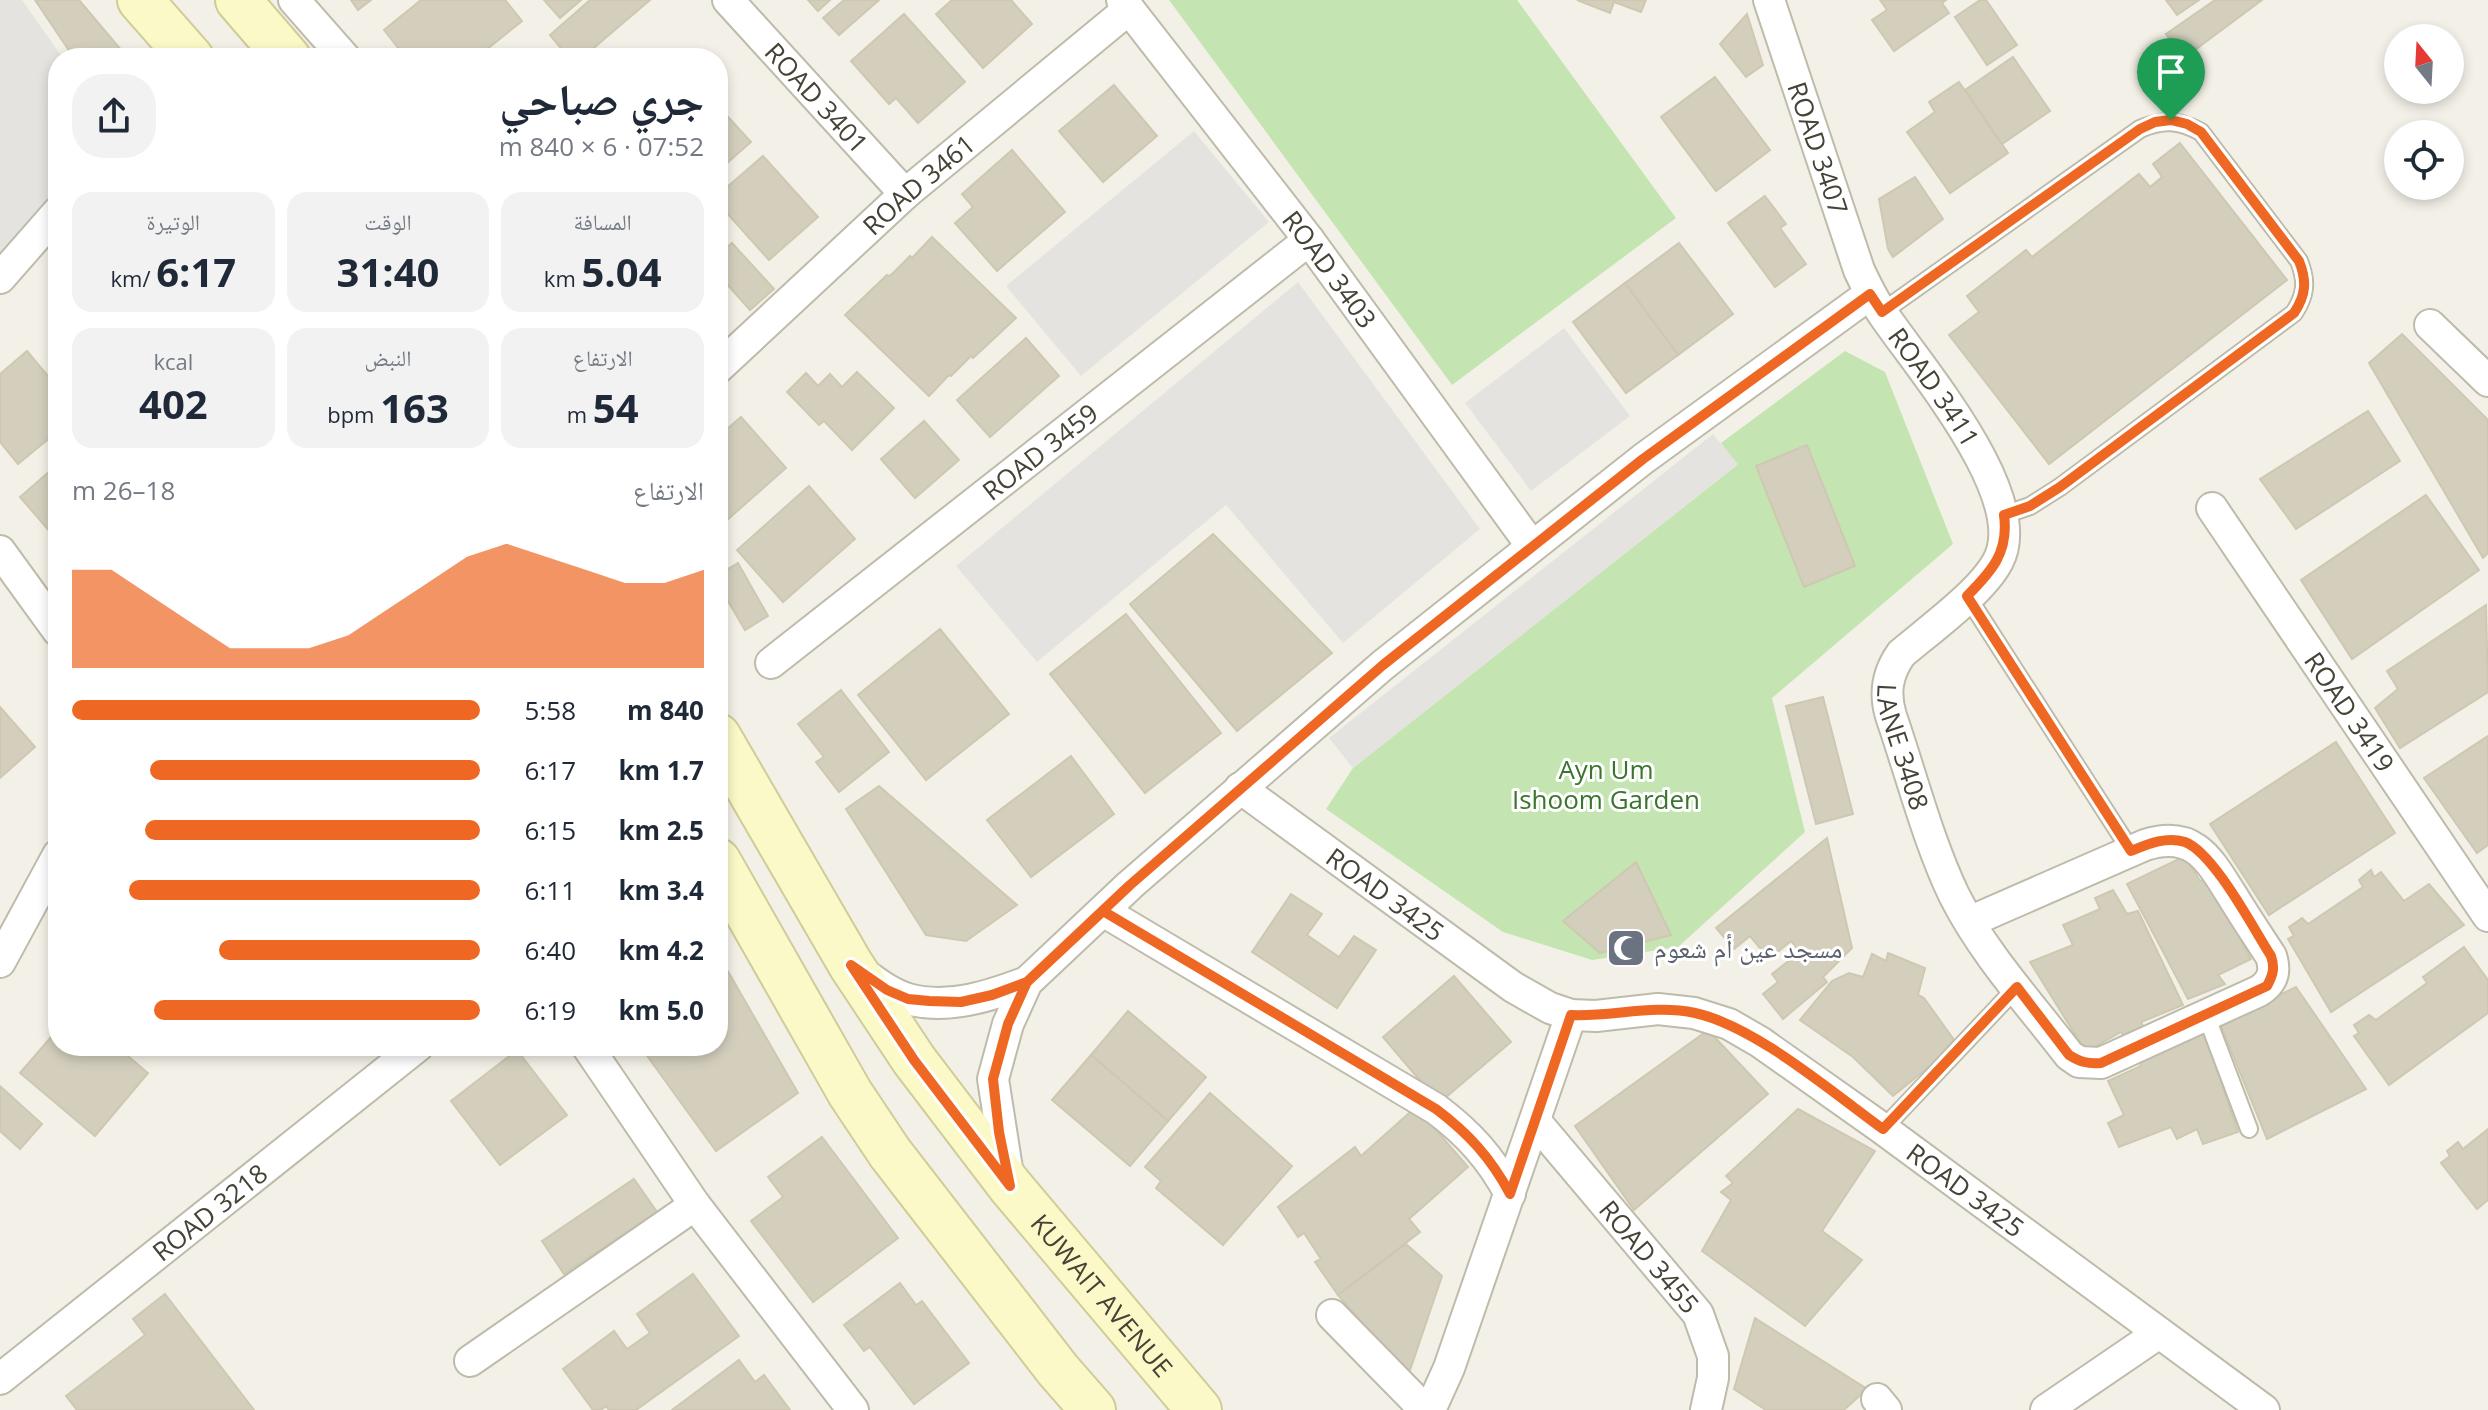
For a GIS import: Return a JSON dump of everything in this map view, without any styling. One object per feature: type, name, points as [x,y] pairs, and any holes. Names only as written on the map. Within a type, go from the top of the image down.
[{"type":"main road","points":[[140,0],[182,48]]},
{"type":"main road","points":[[238,0],[279,48]]},
{"type":"main road","name":"KUWAIT AVENUE","points":[[728,753],[851,965],[914,1060],[1010,1186],[1199,1410]]},
{"type":"main road","points":[[728,879],[850,1093],[890,1153],[1058,1370],[1093,1410]]},
{"type":"street","points":[[294,0],[336,48]]},
{"type":"street","name":"ROAD 3401","points":[[728,0],[905,194]]},
{"type":"street","name":"ROAD 3407","points":[[1769,0],[1859,270],[1876,303]]},
{"type":"street","name":"ROAD 3461","points":[[728,359],[905,194],[1125,4]]},
{"type":"street","name":"ROAD 3403","points":[[1125,4],[1309,240],[1531,545]]},
{"type":"street","points":[[0,278],[48,223]]},
{"type":"street","name":"ROAD 3459","points":[[771,663],[1309,240]]},
{"type":"street","points":[[1010,1186],[993,1079],[1008,1024],[1027,982],[1240,788],[1383,665],[1531,545],[1643,459],[1876,303]]},
{"type":"street","name":"ROAD 3411","points":[[1876,303],[1970,441],[1997,492],[2006,529],[2000,558],[1993,570],[1967,596]]},
{"type":"street","points":[[2430,325],[2488,381]]},
{"type":"street","name":"ROAD 3419","points":[[2212,508],[2488,916]]},
{"type":"street","points":[[0,551],[48,617]]},
{"type":"street","name":"LANE 3408","points":[[1967,596],[1901,654],[1893,665],[1887,704],[1953,894],[1969,922],[2069,1055],[2079,1062],[2101,1063],[2267,986],[2273,976],[2271,956],[2207,857],[2185,842],[2158,841],[1969,922]]},
{"type":"street","name":"ROAD 3425","points":[[1240,788],[1513,987],[1550,1008],[1571,1015],[1596,1016],[1658,1009],[1694,1013],[1729,1024],[1760,1042],[2264,1410]]},
{"type":"street","points":[[0,962],[48,873]]},
{"type":"street","points":[[1103,911],[1436,1109],[1480,1146],[1510,1194]]},
{"type":"street","points":[[851,965],[887,990],[908,999],[961,1002],[1027,982]]},
{"type":"street","points":[[1332,1315],[1428,1410],[1449,1368],[1571,1015]]},
{"type":"street","name":"ROAD 3218","points":[[0,1379],[405,1056]]},
{"type":"street","points":[[594,1056],[695,1205],[853,1410]]},
{"type":"street","name":"ROAD 3455","points":[[1536,1122],[1698,1314],[1713,1356],[1713,1378],[1706,1410]]},
{"type":"street","points":[[470,1361],[695,1205]]},
{"type":"street","points":[[2046,1410],[2159,1333]]},
{"type":"lane","points":[[1876,303],[2140,129],[2155,122],[2171,120],[2201,132],[2299,261],[2305,288],[2302,301],[2294,313],[2060,487],[2030,506],[2004,515]]},
{"type":"lane","points":[[1967,596],[2131,851]]},
{"type":"lane","points":[[1883,1129],[2017,987]]},
{"type":"lane","points":[[2206,1015],[2249,1129]]},
{"type":"green space","points":[[1169,0],[1517,0],[1676,218],[1452,385]]},
{"type":"green space","name":"Ayn Um Ishoom Garden","points":[[1845,351],[1885,372],[1953,544],[1772,698],[1805,832],[1678,947],[1592,960],[1503,932],[1326,809],[1353,768],[1737,465],[1721,443]]},
{"type":"shaded area","points":[[0,0],[22,0],[56,48],[48,48],[48,202],[0,256]]},
{"type":"shaded area","points":[[1194,131],[1269,222],[1081,376],[1006,286]]},
{"type":"shaded area","points":[[1298,282],[1480,529],[1343,643],[1226,505],[1037,662],[956,566]]},
{"type":"shaded area","points":[[1564,328],[1630,416],[1531,491],[1465,403]]},
{"type":"shaded area","points":[[1713,434],[1738,464],[1353,768],[1329,738]]},
{"type":"building","points":[[35,0],[79,0],[120,48],[67,48]]},
{"type":"building","points":[[351,0],[371,0],[358,10]]},
{"type":"building","points":[[421,0],[505,0],[522,21],[488,48],[398,48],[384,30]]},
{"type":"building","points":[[544,0],[581,0],[560,18]]},
{"type":"building","points":[[590,0],[650,0],[594,48],[561,48],[550,35]]},
{"type":"building","points":[[808,0],[830,0],[818,11]]},
{"type":"building","points":[[844,0],[879,0],[839,35],[823,18]]},
{"type":"building","points":[[952,0],[1011,0],[1032,24],[983,68],[936,14]]},
{"type":"building","points":[[1577,0],[1646,0],[1641,12],[1614,2],[1610,13]]},
{"type":"building","points":[[1880,0],[1946,0],[1942,3],[1949,13],[1894,51],[1872,20],[1887,10]]},
{"type":"building","points":[[1980,0],[1986,0],[2017,45],[1987,65],[1955,17]]},
{"type":"building","points":[[2166,0],[2199,0],[2177,15]]},
{"type":"building","points":[[2215,0],[2262,0],[2184,58],[2166,34]]},
{"type":"building","points":[[904,14],[965,82],[918,123],[896,98],[889,104],[851,61]]},
{"type":"building","points":[[1747,14],[1763,65],[1746,77],[1720,44]]},
{"type":"building","points":[[2013,57],[2050,111],[2002,144],[1965,90]]},
{"type":"building","points":[[1715,77],[1770,150],[1716,191],[1661,117]]},
{"type":"building","points":[[1959,82],[2008,153],[1950,193],[1907,132],[1935,112],[1929,102]]},
{"type":"building","points":[[1114,85],[1157,136],[1103,182],[1059,131]]},
{"type":"building","points":[[728,117],[751,142],[728,162]]},
{"type":"building","points":[[2180,143],[2287,280],[2049,464],[1949,335],[1979,312],[1967,296],[2026,250],[2032,257],[2139,174],[2150,187],[2162,177],[2153,164]]},
{"type":"building","points":[[1012,150],[1065,212],[997,271],[955,223],[973,207],[962,194]]},
{"type":"building","points":[[763,156],[818,217],[769,260],[728,214],[728,186]]},
{"type":"building","points":[[1915,177],[1943,219],[1893,257],[1888,249],[1879,199]]},
{"type":"building","points":[[1765,196],[1786,224],[1780,228],[1806,264],[1775,287],[1728,223]]},
{"type":"building","points":[[932,237],[1016,318],[929,396],[845,315]]},
{"type":"building","points":[[732,243],[774,289],[750,310],[728,285],[728,246]]},
{"type":"building","points":[[1679,243],[1733,314],[1678,355],[1625,283]]},
{"type":"building","points":[[1625,283],[1678,355],[1626,393],[1573,322]]},
{"type":"building","points":[[2402,334],[2488,420],[2488,553],[2483,558],[2369,363]]},
{"type":"building","points":[[1026,338],[1059,376],[990,437],[957,400]]},
{"type":"building","points":[[27,351],[48,376],[48,439],[18,464],[0,442],[0,374]]},
{"type":"building","points":[[857,372],[894,408],[852,450],[824,421],[819,425],[787,392],[806,373],[818,386],[830,374],[842,387]]},
{"type":"building","points":[[2368,411],[2400,461],[2296,529],[2260,479]]},
{"type":"building","points":[[741,417],[786,468],[728,519],[728,428]]},
{"type":"building","points":[[924,421],[959,460],[915,498],[881,459]]},
{"type":"building","points":[[1807,445],[1855,566],[1804,587],[1756,466]]},
{"type":"building","points":[[48,473],[48,529],[20,497]]},
{"type":"building","points":[[809,486],[855,539],[783,602],[737,550]]},
{"type":"building","points":[[2426,495],[2479,570],[2352,659],[2301,580]]},
{"type":"building","points":[[1213,534],[1332,653],[1237,731],[1130,604]]},
{"type":"building","points":[[738,563],[768,616],[745,630],[728,601],[728,569]]},
{"type":"building","points":[[2486,605],[2488,692],[2400,748],[2375,708],[2398,689],[2387,671]]},
{"type":"building","points":[[1126,614],[1221,733],[1145,793],[1050,674]]},
{"type":"building","points":[[940,629],[1009,714],[926,780],[858,695]]},
{"type":"building","points":[[841,690],[889,752],[839,792],[816,762],[824,757],[798,724]]},
{"type":"building","points":[[1823,697],[1853,814],[1816,824],[1786,706]]},
{"type":"building","points":[[0,707],[35,747],[0,778]]},
{"type":"building","points":[[2488,736],[2488,845],[2477,853],[2424,778]]},
{"type":"building","points":[[2336,742],[2395,833],[2269,915],[2210,824]]},
{"type":"building","points":[[1071,756],[1114,814],[1031,877],[987,820]]},
{"type":"building","points":[[879,786],[1017,905],[966,941],[926,935],[846,809]]},
{"type":"building","points":[[1827,838],[1852,948],[1823,977],[1827,982],[1783,1019],[1763,994],[1778,982],[1772,974],[1800,952],[1791,941],[1769,959],[1750,936],[1734,949],[1716,928]]},
{"type":"building","points":[[2185,856],[2200,881],[2209,876],[2251,959],[2218,975],[2225,984],[2188,999],[2127,884]]},
{"type":"building","points":[[1636,862],[1671,935],[1600,953],[1563,921]]},
{"type":"building","points":[[2371,870],[2374,877],[2381,872],[2404,901],[2429,884],[2464,925],[2331,1012],[2288,939],[2294,936],[2289,927],[2302,918],[2308,924],[2363,887],[2359,880]]},
{"type":"building","points":[[2113,890],[2127,914],[2138,911],[2183,1005],[2141,1022],[2147,1034],[2128,1042],[2121,1032],[2086,1052],[2030,962],[2073,945],[2063,925],[2100,909],[2095,898]]},
{"type":"building","points":[[1291,894],[1322,914],[1307,935],[1339,957],[1354,936],[1376,950],[1337,1008],[1252,952]]},
{"type":"building","points":[[2464,947],[2488,980],[2488,1013],[2389,1085],[2354,1036],[2359,1033],[2354,1025],[2369,1015],[2376,1020],[2427,983],[2423,977]]},
{"type":"building","points":[[1888,953],[1925,968],[1918,995],[1924,998],[1957,1044],[1893,1096],[1853,1057],[1800,1020],[1832,981],[1849,973],[1863,977],[1872,954],[1886,961]]},
{"type":"building","points":[[728,971],[798,1093],[716,1151],[647,1056],[728,1056]]},
{"type":"building","points":[[1454,976],[1511,1042],[1439,1103],[1383,1037]]},
{"type":"building","points":[[2296,987],[2366,1089],[2267,1139],[2220,1023]]},
{"type":"building","points":[[1128,1011],[1206,1077],[1168,1121],[1091,1055]]},
{"type":"building","points":[[2201,1023],[2238,1132],[2203,1144],[2197,1129],[2177,1139],[2171,1127],[2119,1147],[2108,1123],[2124,1115],[2108,1081],[2141,1066],[2139,1060]]},
{"type":"building","points":[[1708,1030],[1768,1094],[1634,1210],[1575,1126]]},
{"type":"building","points":[[48,1041],[48,1056],[128,1056],[148,1073],[95,1136],[20,1073]]},
{"type":"building","points":[[1091,1055],[1168,1121],[1130,1166],[1052,1100]]},
{"type":"building","points":[[509,1056],[522,1056],[567,1115],[500,1165],[451,1101]]},
{"type":"building","points":[[0,1086],[42,1124],[20,1149],[0,1131]]},
{"type":"building","points":[[1210,1093],[1292,1166],[1223,1245],[1156,1188],[1161,1181],[1145,1167]]},
{"type":"building","points":[[1416,1107],[1468,1167],[1409,1219],[1420,1232],[1338,1295],[1315,1262],[1321,1259],[1304,1233],[1298,1237],[1278,1207],[1355,1147],[1361,1156]]},
{"type":"building","points":[[1798,1109],[1875,1151],[1822,1231],[1862,1260],[1805,1326],[1702,1251],[1731,1200],[1721,1192],[1733,1183],[1726,1176]]},
{"type":"building","points":[[2488,1129],[2488,1200],[2477,1209],[2441,1163],[2450,1156],[2447,1151],[2458,1142],[2463,1149]]},
{"type":"building","points":[[822,1137],[898,1238],[813,1302],[751,1221],[783,1197],[768,1177]]},
{"type":"building","points":[[634,1179],[657,1212],[564,1274],[542,1241]]},
{"type":"building","points":[[1406,1244],[1442,1276],[1408,1376],[1338,1295]]},
{"type":"building","points":[[693,1274],[739,1336],[636,1410],[609,1410],[606,1406],[593,1410],[563,1369],[614,1331],[627,1349],[650,1333],[637,1314]]},
{"type":"building","points":[[900,1283],[916,1305],[922,1301],[969,1363],[914,1404],[870,1347],[864,1351],[844,1325]]},
{"type":"building","points":[[165,1294],[254,1410],[77,1410],[66,1396],[145,1335],[133,1319]]},
{"type":"building","points":[[1755,1318],[1867,1389],[1844,1410],[1766,1410],[1734,1389]]},
{"type":"building","points":[[739,1360],[755,1382],[764,1375],[790,1410],[672,1410]]},
{"type":"place","name":"مسجد عين أم شعوم","points":[[1626,948]]},
{"type":"route","points":[[2171,120],[2155,122],[2140,129],[1882,312],[1870,294],[1643,459],[1383,665],[1130,885],[1027,982],[961,1002],[908,999],[887,990],[851,965],[914,1060],[1010,1186],[995,1108],[993,1079],[1008,1024],[1027,982],[1103,911],[1436,1109],[1480,1146],[1510,1194],[1571,1015],[1596,1016],[1658,1009],[1694,1013],[1729,1024],[1760,1042],[1883,1129],[2017,987],[2069,1055],[2079,1062],[2090,1064],[2101,1063],[2267,986],[2273,976],[2271,956],[2207,857],[2185,842],[2171,840],[2158,841],[2131,851],[1967,596],[1993,570],[2000,558],[2006,529],[2004,515],[2030,506],[2060,487],[2294,313],[2302,301],[2304,273],[2299,261],[2201,132],[2171,120]]}]
